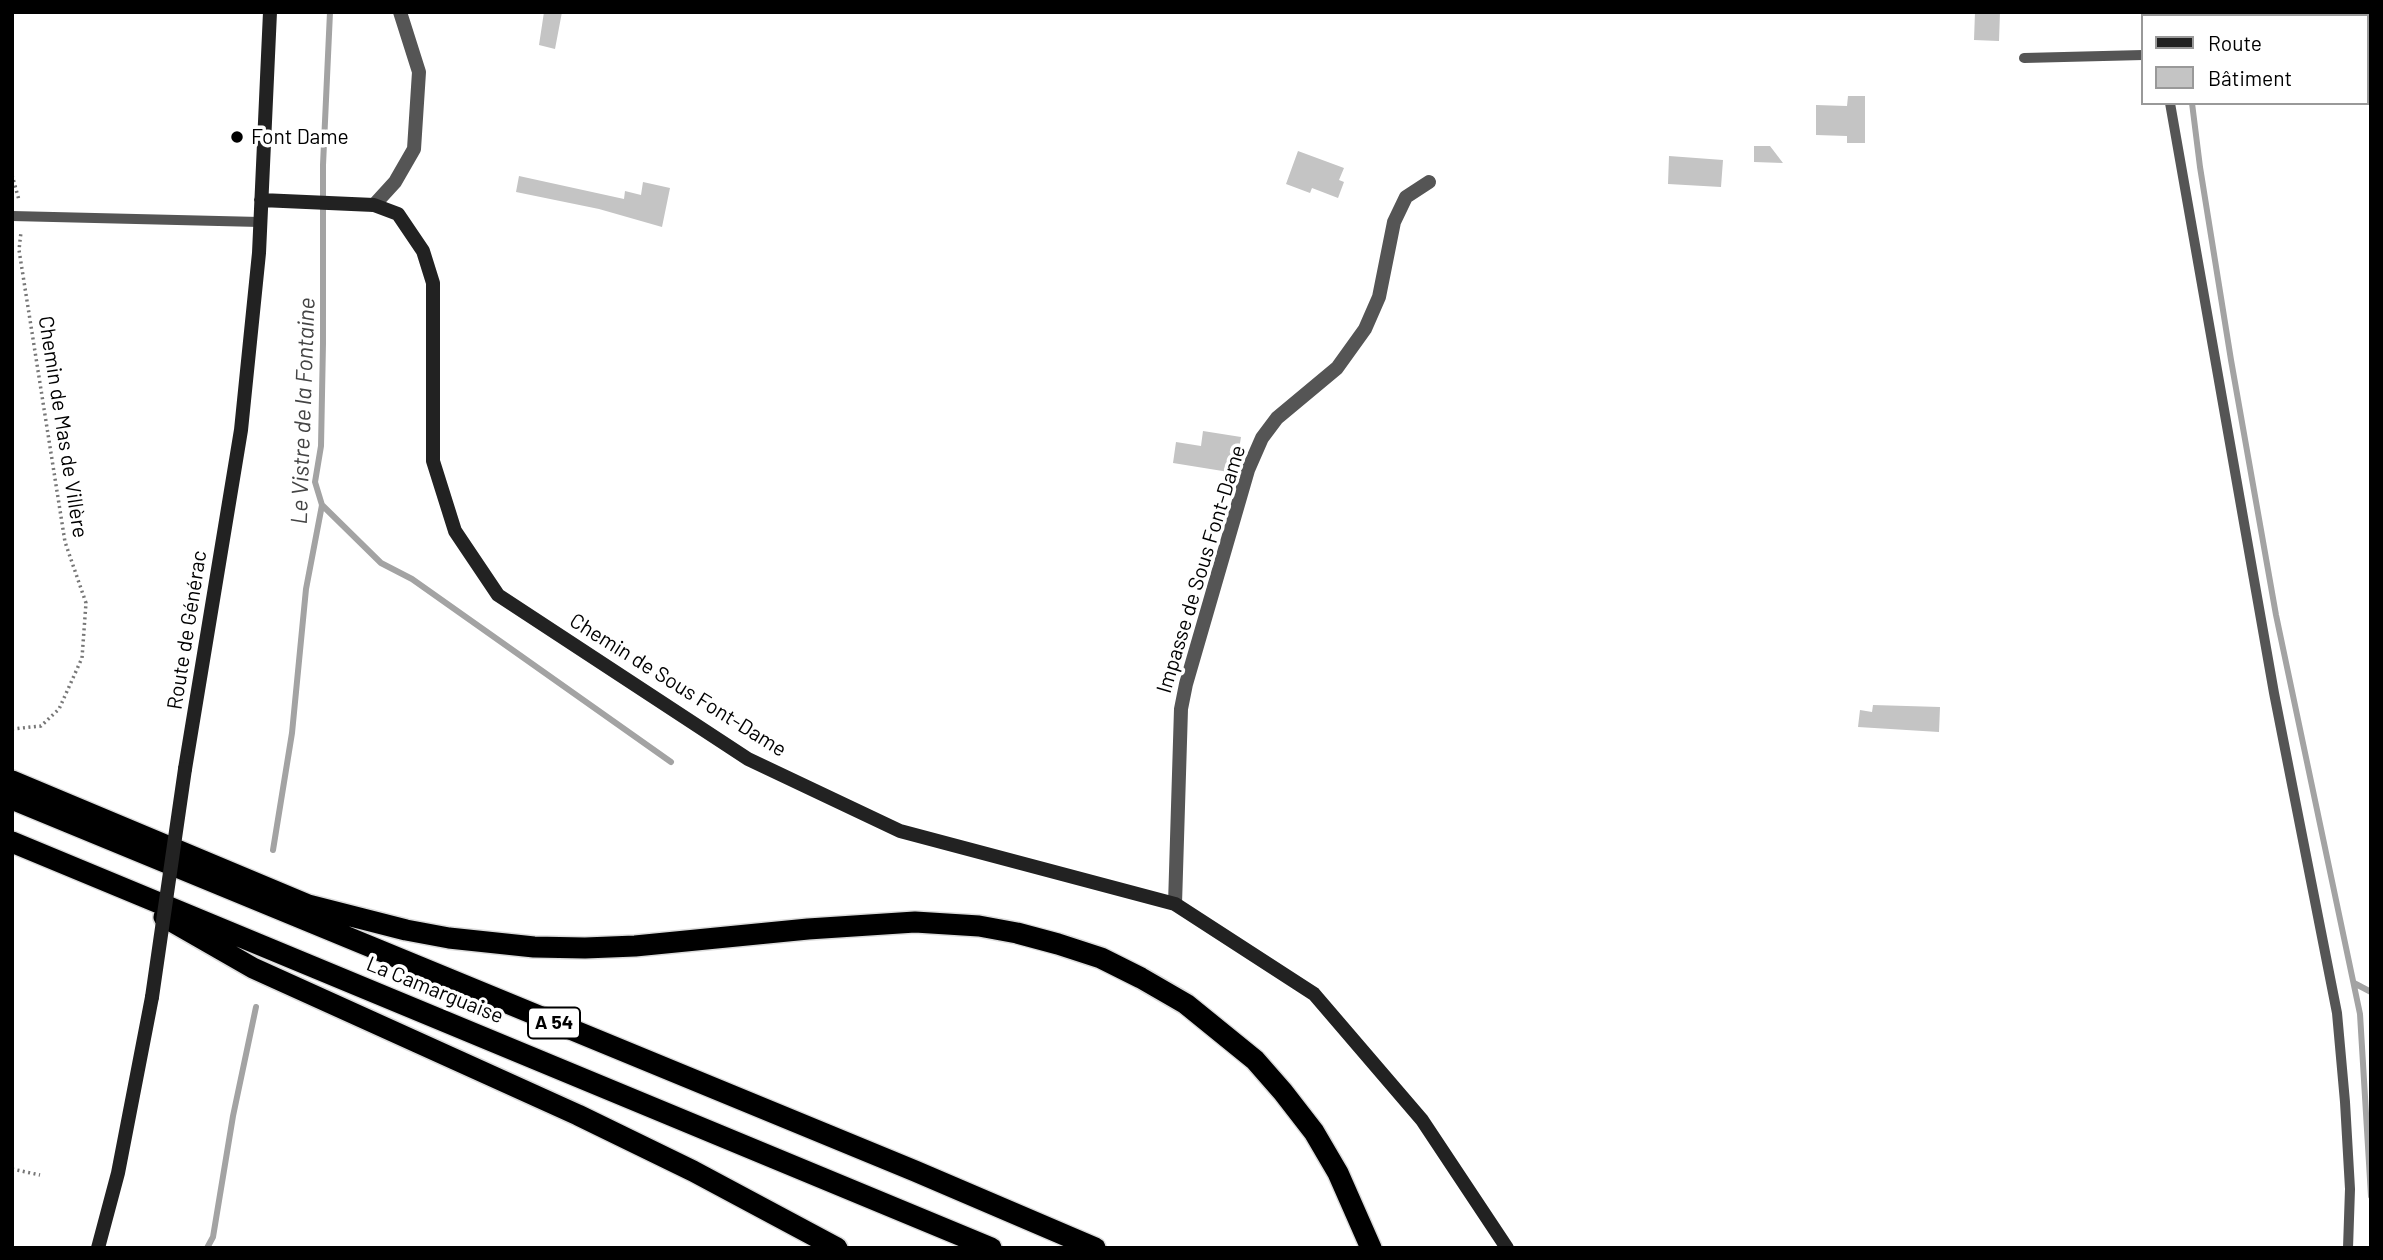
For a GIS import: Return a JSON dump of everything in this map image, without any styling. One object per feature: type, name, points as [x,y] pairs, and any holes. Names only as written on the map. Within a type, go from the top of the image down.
[{"type":"highway","points":[[12,781],[308,905],[449,938],[534,947],[585,948],[915,922],[979,926],[1017,933],[1101,958],[1186,1004],[1255,1060],[1314,1132],[1338,1173],[1371,1248]]},
{"type":"highway","name":"A 54","points":[[12,799],[915,1171],[1095,1248]]},
{"type":"highway","name":"La Camarguaise","points":[[12,842],[991,1248]]},
{"type":"highway","points":[[84,872],[253,968],[578,1115],[693,1171],[837,1248]]},
{"type":"highway","points":[[788,1221],[824,1248]]},
{"type":"street","name":"Route de Générac","points":[[98,1248],[118,1173],[152,997],[185,769],[241,430],[260,222],[270,12]]},
{"type":"street","points":[[374,205],[395,182],[414,149],[419,72],[400,12]]},
{"type":"street","name":"Impasse de Sous Font-Dame","points":[[1175,904],[1181,709],[1248,470],[1262,438],[1277,418],[1337,368],[1365,329],[1379,297],[1394,222],[1406,197],[1429,182]]},
{"type":"street","name":"Chemin de Sous Font-Dame","points":[[261,201],[297,200],[374,205],[398,214],[423,251],[433,283],[433,461],[455,531],[498,595],[748,759],[900,831],[1175,904],[1314,994],[1422,1119],[1507,1248]]},
{"type":"lane","points":[[2024,58],[2142,55]]},
{"type":"lane","points":[[2170,105],[2274,693],[2337,1013],[2349,1164],[2348,1248]]},
{"type":"lane","points":[[18,215],[260,222]]},
{"type":"path","name":"Chemin de Mas de Villère","points":[[12,175],[18,215],[19,250],[65,542],[86,603],[82,658],[59,709],[41,726],[12,729]]},
{"type":"path","points":[[12,1169],[40,1175]]},
{"type":"building","points":[[544,12],[562,12],[555,49],[539,45]]},
{"type":"building","points":[[1975,12],[2000,12],[1999,41],[1974,40]]},
{"type":"building","points":[[1848,96],[1865,96],[1865,143],[1847,143],[1847,136],[1816,135],[1816,105],[1847,106]]},
{"type":"building","points":[[1754,146],[1770,146],[1783,163],[1754,162]]},
{"type":"building","points":[[1298,151],[1344,168],[1339,180],[1344,182],[1338,198],[1312,188],[1310,193],[1286,184]]},
{"type":"building","points":[[1669,156],[1723,160],[1721,187],[1668,184]]},
{"type":"building","points":[[519,176],[624,199],[625,191],[641,195],[643,182],[670,188],[662,227],[599,209],[516,192]]},
{"type":"building","points":[[1203,431],[1241,437],[1235,473],[1173,463],[1176,442],[1201,446]]},
{"type":"building","points":[[1873,705],[1940,707],[1939,732],[1858,727],[1860,710],[1872,712]]},
{"type":"waterway","name":"Le Vistre de la Fontaine","points":[[273,850],[292,733],[306,589],[322,505],[315,482],[321,446],[323,165],[330,12]]},
{"type":"waterway","points":[[2192,105],[2231,360],[2276,615],[2360,1014],[2371,1196]]},
{"type":"waterway","points":[[322,505],[381,563],[412,579],[671,762]]},
{"type":"waterway","points":[[2354,983],[2371,992]]},
{"type":"waterway","name":"Le Vistre de la Fontaine","points":[[207,1248],[213,1237],[233,1116],[256,1007]]},
{"type":"place","name":"Font Dame","points":[[237,137]]}]
